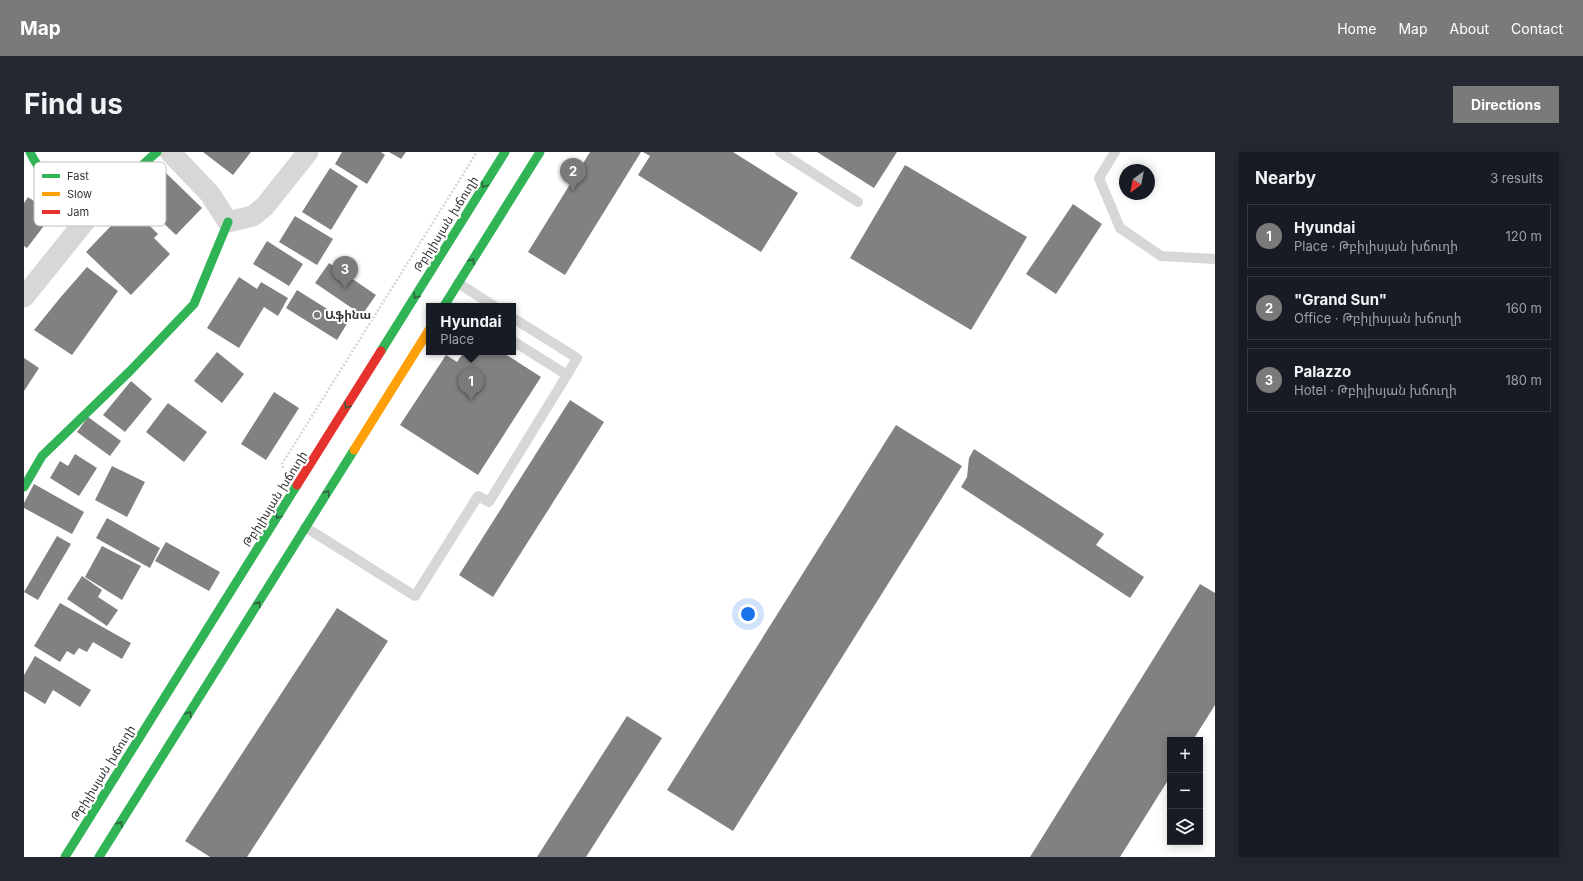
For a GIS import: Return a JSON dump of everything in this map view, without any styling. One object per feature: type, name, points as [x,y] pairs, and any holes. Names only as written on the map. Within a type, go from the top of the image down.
[{"type":"main road","points":[[30,152],[36,162]]},
{"type":"main road","points":[[144,162],[157,152]]},
{"type":"main road","name":"Թբիլիսյան խճուղի","points":[[65,857],[505,152]]},
{"type":"main road","points":[[446,303],[540,152]]},
{"type":"main road","points":[[24,487],[42,456],[130,371],[194,304],[228,222]]},
{"type":"main road","points":[[99,857],[426,335]]},
{"type":"street","points":[[170,152],[210,194],[228,222],[253,216],[265,206],[308,152]]},
{"type":"street","points":[[24,297],[81,226]]},
{"type":"lane","points":[[780,152],[792,155],[858,202]]},
{"type":"lane","points":[[1116,152],[1099,178],[1120,228],[1161,256],[1215,259]]},
{"type":"lane","points":[[458,283],[489,303]]},
{"type":"lane","points":[[305,527],[415,596],[478,496],[488,502],[577,358],[516,320]]},
{"type":"lane","points":[[516,343],[567,375]]},
{"type":"building","points":[[203,152],[251,152],[233,175]]},
{"type":"building","points":[[342,152],[381,152],[385,155],[367,184],[335,164]]},
{"type":"building","points":[[389,152],[406,152],[401,159]]},
{"type":"building","points":[[590,152],[641,152],[565,275],[528,252]]},
{"type":"building","points":[[643,152],[733,152],[798,193],[761,252],[638,175],[650,156]]},
{"type":"building","points":[[817,152],[897,152],[874,188]]},
{"type":"building","points":[[905,165],[1027,237],[971,330],[850,258]]},
{"type":"building","points":[[330,168],[358,186],[331,230],[302,212]]},
{"type":"building","points":[[166,173],[202,208],[176,235],[166,226]]},
{"type":"building","points":[[28,197],[34,201],[34,226],[44,226],[27,248],[24,246],[24,203]]},
{"type":"building","points":[[1073,204],[1102,224],[1056,294],[1026,274]]},
{"type":"building","points":[[295,216],[333,239],[317,265],[279,242]]},
{"type":"building","points":[[111,226],[150,226],[158,234],[154,238],[170,254],[131,295],[86,252]]},
{"type":"building","points":[[267,241],[303,264],[289,286],[253,264]]},
{"type":"building","points":[[329,263],[376,295],[362,315],[315,283]]},
{"type":"building","points":[[87,267],[118,291],[72,355],[34,330]]},
{"type":"building","points":[[239,277],[257,289],[261,282],[288,298],[278,316],[264,307],[239,348],[207,328]]},
{"type":"building","name":"Աֆինա","points":[[297,290],[348,322],[337,340],[286,308]]},
{"type":"building","points":[[217,352],[244,374],[222,403],[194,381]]},
{"type":"building","points":[[446,355],[457,362],[462,355],[507,355],[541,377],[478,475],[400,425]]},
{"type":"building","points":[[24,358],[39,368],[24,391]]},
{"type":"building","points":[[131,381],[152,399],[125,432],[103,415]]},
{"type":"building","points":[[274,392],[299,408],[266,460],[241,444]]},
{"type":"building","points":[[570,400],[604,422],[493,597],[459,575]]},
{"type":"building","points":[[168,403],[207,432],[184,462],[146,432]]},
{"type":"building","points":[[88,417],[121,441],[110,456],[77,432]]},
{"type":"building","points":[[896,425],[962,466],[733,831],[667,790]]},
{"type":"building","points":[[974,449],[1104,534],[1096,545],[1144,577],[1130,598],[961,487],[967,477],[969,458]]},
{"type":"building","points":[[75,454],[97,468],[79,496],[50,478],[60,461],[68,466]]},
{"type":"building","points":[[112,466],[145,482],[127,517],[95,500]]},
{"type":"building","points":[[34,484],[84,512],[72,534],[24,508],[24,503]]},
{"type":"building","points":[[107,518],[160,548],[150,568],[96,538]]},
{"type":"building","points":[[57,536],[71,544],[38,600],[24,592]]},
{"type":"building","points":[[166,542],[220,572],[209,591],[155,561]]},
{"type":"building","points":[[102,546],[141,566],[122,600],[85,577]]},
{"type":"building","points":[[82,576],[102,590],[98,597],[118,610],[107,626],[67,599]]},
{"type":"building","points":[[1200,584],[1215,593],[1215,705],[1195,737],[1167,737],[1167,782],[1120,857],[1030,857]]},
{"type":"building","points":[[60,603],[131,643],[122,659],[93,642],[87,652],[79,648],[74,655],[67,651],[60,662],[34,646]]},
{"type":"building","points":[[337,608],[388,641],[247,857],[210,857],[185,841]]},
{"type":"building","points":[[35,656],[91,690],[80,707],[53,690],[45,704],[24,691],[24,675]]},
{"type":"building","points":[[627,716],[662,738],[586,857],[537,857]]},
{"type":"traffic: fast","points":[[30,152],[35,162]]},
{"type":"traffic: fast","points":[[146,162],[157,152]]},
{"type":"traffic: fast","points":[[381,351],[505,152]]},
{"type":"traffic: fast","points":[[446,303],[540,152]]},
{"type":"traffic: fast","points":[[24,487],[42,456],[130,371],[194,304],[228,222]]},
{"type":"traffic: fast","points":[[99,857],[354,450]]},
{"type":"traffic: fast","points":[[65,857],[297,485]]},
{"type":"traffic: slow","points":[[354,450],[426,335]]},
{"type":"traffic: jam","points":[[297,485],[381,351]]},
{"type":"place","name":"\"Grand Sun\"","points":[[573,191]]},
{"type":"place","name":"Palazzo","points":[[345,289]]},
{"type":"place","name":"Աֆինա","points":[[317,315]]},
{"type":"place","name":"Hyundai","points":[[471,401]]}]
